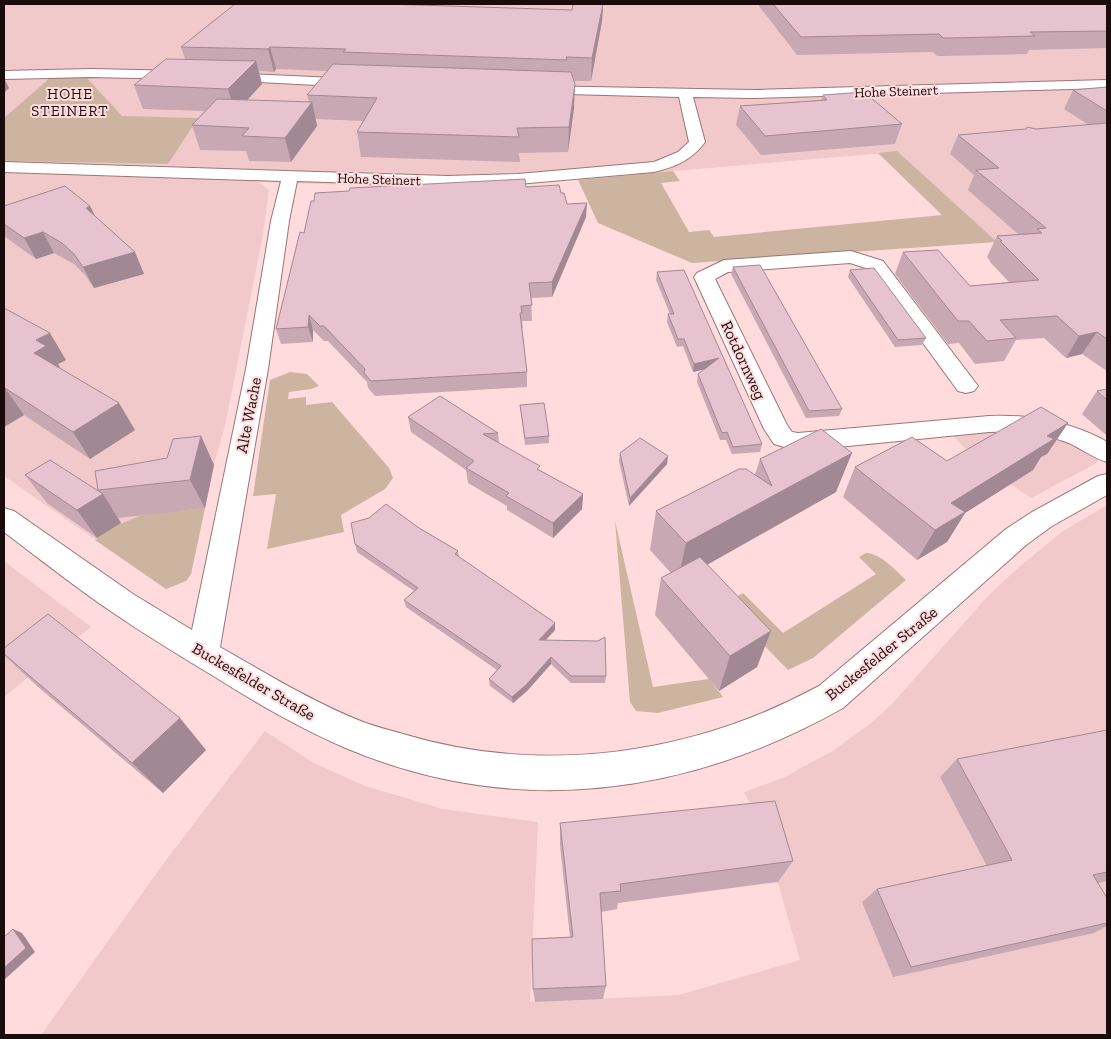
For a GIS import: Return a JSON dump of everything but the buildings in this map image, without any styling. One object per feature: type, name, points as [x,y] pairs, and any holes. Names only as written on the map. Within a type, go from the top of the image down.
[{"type":"street","points":[[4,75],[110,74],[205,76],[371,83]]},
{"type":"street","name":"Hohe Steinert","points":[[522,90],[685,94],[844,92],[1107,84]]},
{"type":"street","name":"Hohe Steinert","points":[[4,167],[418,181],[490,180],[654,166],[671,162],[685,154],[697,142],[685,94]]},
{"type":"street","name":"Alte Wache","points":[[203,653],[255,378],[279,228],[290,176]]},
{"type":"street","name":"Rotdornweg","points":[[966,386],[876,265],[871,262],[851,257],[724,266],[704,277],[776,429],[786,439],[798,442],[989,424],[1019,424],[1047,426],[1075,435],[1107,453]]},
{"type":"street","name":"Buckesfelder Straße","points":[[4,518],[122,603],[281,700],[350,733],[427,758],[466,766],[520,773],[592,773],[634,768],[675,759],[739,739],[802,713],[831,697],[942,603],[1016,536],[1042,519],[1107,484]]},
{"type":"shaded area","points":[[4,4],[1107,4],[1107,330],[997,242],[897,152],[511,185],[407,187],[259,182],[269,190],[263,235],[225,426],[214,465],[191,574],[186,581],[166,589],[4,476]]},
{"type":"shaded area","points":[[86,77],[122,116],[198,118],[168,164],[4,161],[4,118],[50,78]]},
{"type":"shaded area","points":[[897,151],[997,242],[692,263],[598,223],[578,180],[673,171],[680,181],[661,183],[689,232],[709,230],[714,237],[942,215],[878,153]]},
{"type":"shaded area","points":[[290,372],[307,374],[319,386],[289,392],[288,399],[306,397],[306,405],[332,402],[389,468],[393,478],[385,489],[341,515],[344,532],[267,549],[276,494],[253,496],[270,380]]},
{"type":"shaded area","points":[[994,430],[1056,436],[1096,457],[1098,460],[1095,464],[1031,498],[979,463],[951,434]]},
{"type":"shaded area","points":[[1107,505],[1107,1035],[41,1035],[166,860],[265,731],[314,763],[365,786],[443,809],[538,822],[530,1002],[679,995],[800,960],[761,824],[744,792],[785,777],[831,752],[871,723],[891,705],[989,595],[1020,566],[1063,531]]},
{"type":"shaded area","points":[[205,508],[191,574],[186,581],[166,589],[95,540],[118,525],[154,510],[177,511]]},
{"type":"shaded area","points":[[615,521],[653,687],[709,679],[723,697],[658,713],[636,711],[630,702]]},
{"type":"shaded area","points":[[866,553],[883,559],[906,580],[813,658],[788,670],[724,604],[743,593],[783,633],[876,574],[859,557]]},
{"type":"shaded area","points":[[4,561],[91,627],[4,697]]},
{"type":"district","name":"HOHE STEINERT","points":[[70,102]]}]
